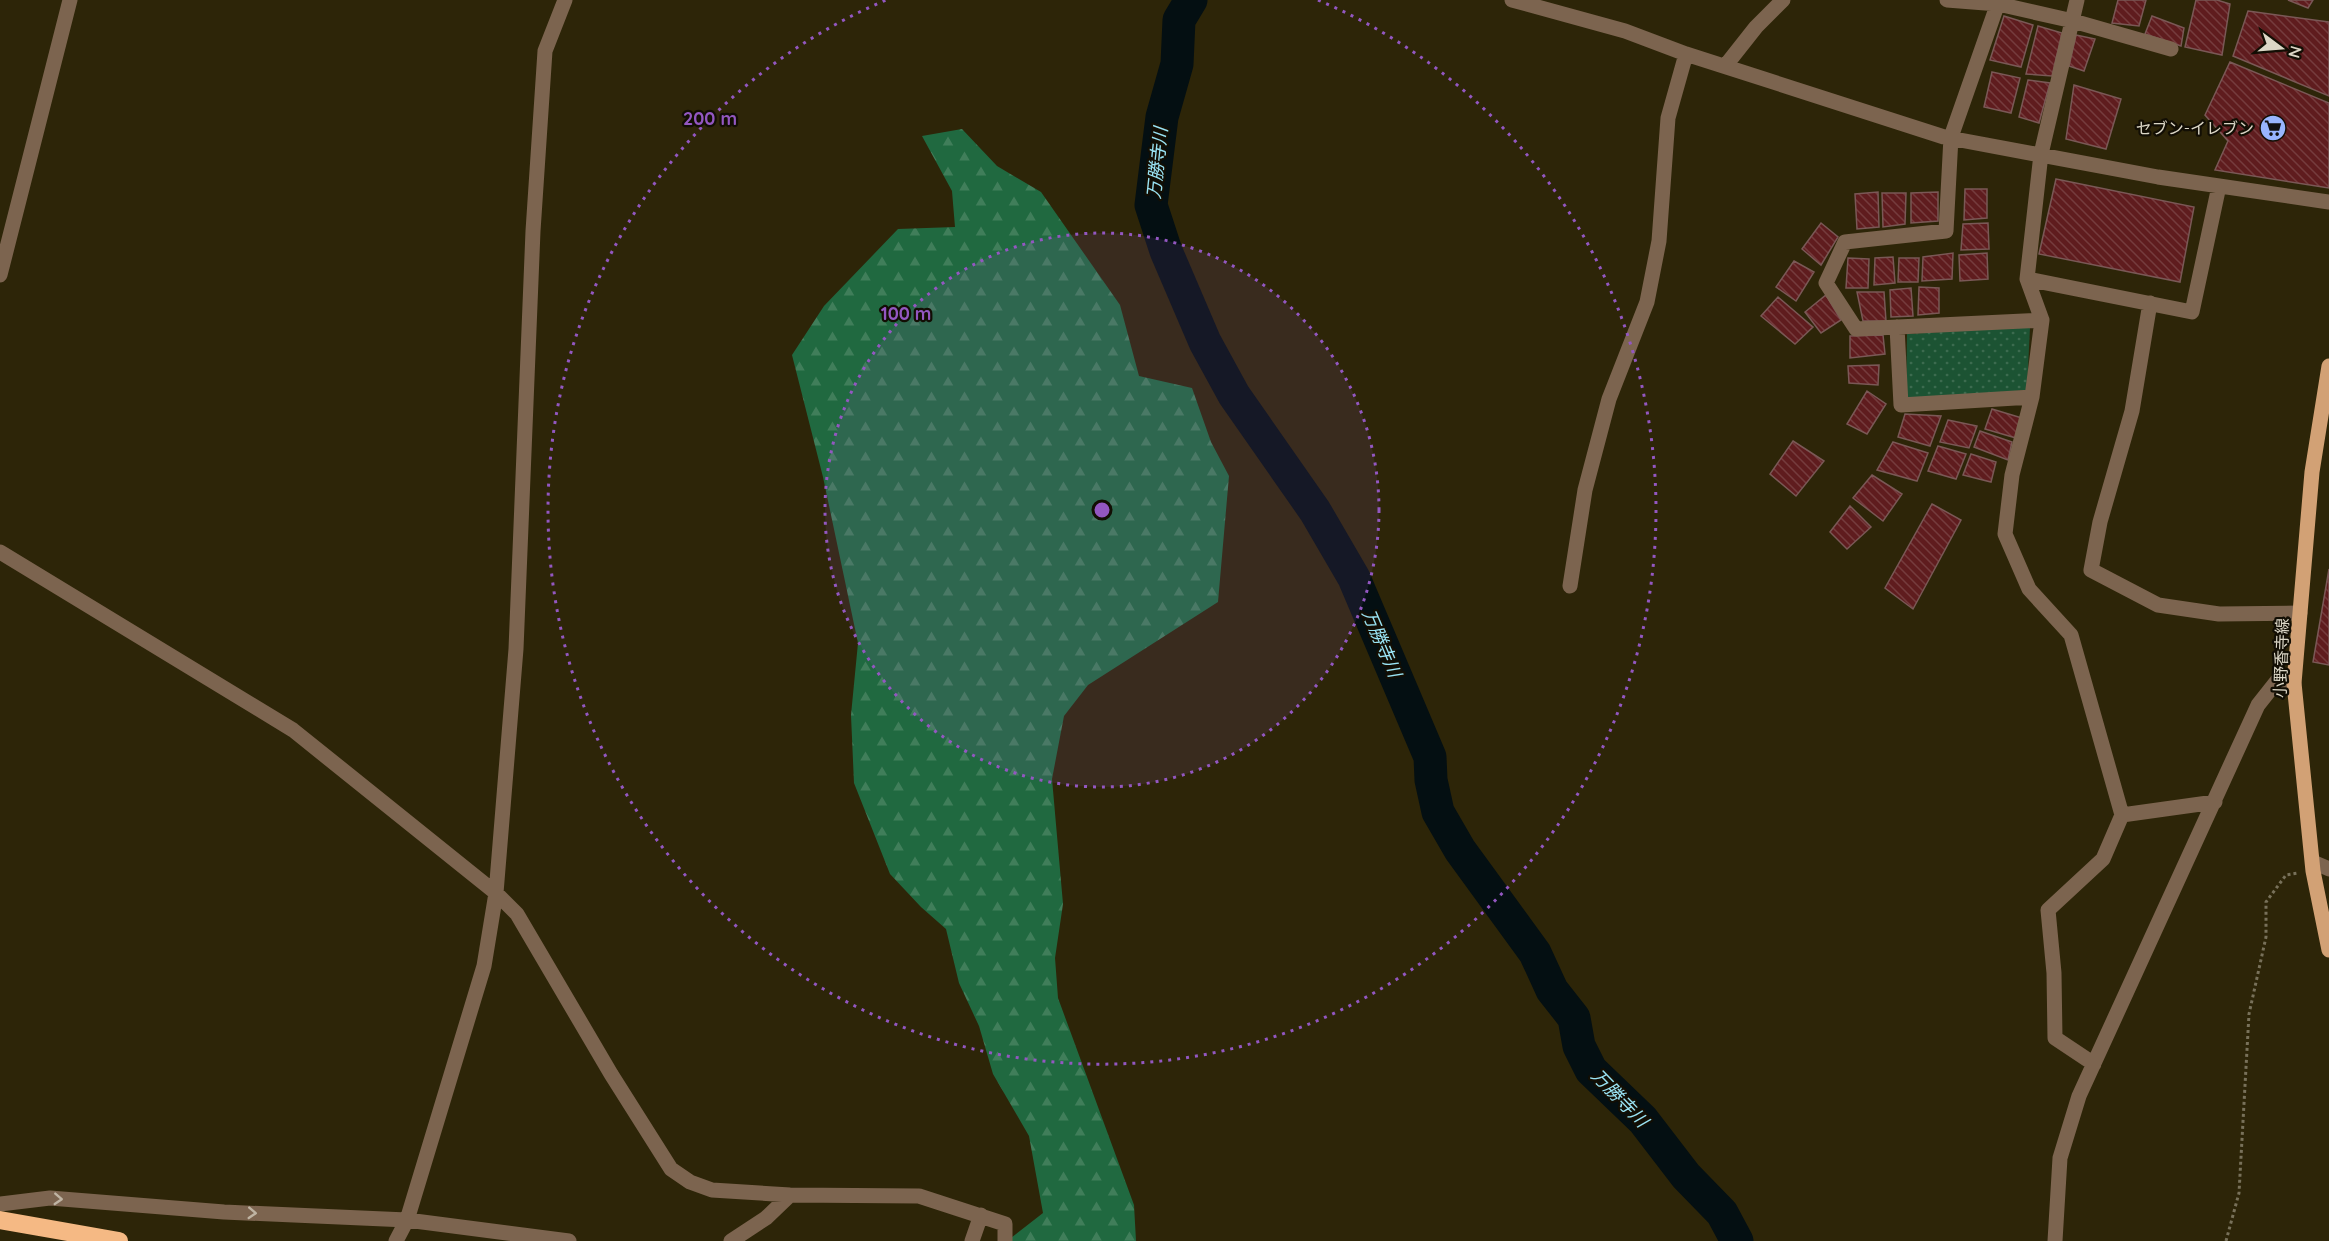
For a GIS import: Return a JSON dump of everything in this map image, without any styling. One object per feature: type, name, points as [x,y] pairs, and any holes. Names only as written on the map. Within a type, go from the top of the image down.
[{"type":"highway","points":[[0,1220],[119,1241]]},
{"type":"main road","name":"小野香寺線","points":[[2329,366],[2312,472],[2295,683],[2313,866],[2329,950]]},
{"type":"street","points":[[0,275],[70,0]]},
{"type":"street","points":[[397,1239],[407,1220],[484,966],[496,893],[516,649],[533,231],[545,51],[565,0]]},
{"type":"street","points":[[1512,0],[1625,31],[1686,54],[1951,137],[2219,186],[2329,202]]},
{"type":"street","points":[[1726,65],[1756,27],[1783,0]]},
{"type":"street","points":[[1947,0],[1999,2],[2171,49]]},
{"type":"street","points":[[2077,0],[2041,154],[2027,279],[2042,320],[2032,397],[2012,475],[2005,534],[2029,589],[2071,635],[2122,815],[2103,859],[2048,910],[2054,973],[2055,1038],[2094,1064]]},
{"type":"street","points":[[1999,2],[1951,137],[1946,231],[1845,242],[1826,283],[1856,329],[2042,320]]},
{"type":"street","points":[[1570,586],[1585,490],[1609,399],[1647,302],[1659,241],[1668,118],[1686,54]]},
{"type":"street","points":[[2027,279],[2192,312],[2219,186]]},
{"type":"street","points":[[2150,303],[2132,411],[2100,522],[2091,570],[2158,605],[2219,614],[2300,613]]},
{"type":"street","points":[[1897,327],[1901,405],[2032,397]]},
{"type":"street","points":[[0,552],[293,730],[496,893],[517,914],[611,1074],[671,1169],[690,1182],[712,1190],[790,1195],[919,1196],[1005,1224],[1005,1241]]},
{"type":"street","points":[[2055,1241],[2060,1158],[2079,1096],[2258,705],[2277,681],[2295,683]]},
{"type":"street","points":[[2122,815],[2215,802]]},
{"type":"street","points":[[2313,866],[2329,869]]},
{"type":"street","points":[[731,1241],[766,1218],[790,1195]]},
{"type":"street","points":[[0,1204],[50,1198],[224,1212],[407,1220],[568,1241]]},
{"type":"street","points":[[972,1241],[981,1215]]},
{"type":"path","points":[[2226,1241],[2239,1193],[2249,1014],[2266,938],[2266,902],[2286,875],[2313,866]]},
{"type":"green space","points":[[962,129],[997,166],[1041,192],[1120,305],[1139,376],[1192,388],[1211,442],[1229,476],[1218,602],[1088,685],[1064,716],[1052,779],[1063,904],[1055,958],[1058,998],[1134,1205],[1136,1241],[1007,1241],[1043,1213],[1029,1136],[993,1074],[979,1026],[959,983],[946,929],[921,907],[890,874],[854,783],[851,715],[858,643],[823,477],[792,355],[824,306],[898,229],[955,227],[952,191],[922,136]]},
{"type":"green space","points":[[2030,327],[2027,390],[1906,400],[1907,334]]},
{"type":"building","points":[[2118,0],[2146,0],[2139,26],[2112,23]]},
{"type":"building","points":[[2196,0],[2217,0],[2230,4],[2222,55],[2185,47]]},
{"type":"building","points":[[2288,0],[2313,0],[2308,8]]},
{"type":"building","points":[[2248,11],[2329,22],[2329,96],[2233,56]]},
{"type":"building","points":[[2004,16],[2033,25],[2021,67],[1990,60]]},
{"type":"building","points":[[2152,16],[2184,28],[2181,46],[2145,34]]},
{"type":"building","points":[[2038,26],[2062,33],[2052,76],[2026,74]]},
{"type":"building","points":[[2076,35],[2095,39],[2084,71],[2069,66]]},
{"type":"building","name":"セブン-イレブン","points":[[2230,62],[2329,103],[2329,188],[2215,170],[2228,141],[2205,115]]},
{"type":"building","points":[[1992,72],[2020,78],[2011,113],[1984,107]]},
{"type":"building","points":[[2028,80],[2050,83],[2039,123],[2019,117]]},
{"type":"building","points":[[2074,85],[2121,99],[2106,149],[2066,139]]},
{"type":"building","points":[[2056,179],[2194,207],[2180,282],[2039,254]]},
{"type":"building","points":[[1965,189],[1987,189],[1987,218],[1964,220]]},
{"type":"building","points":[[1878,192],[1879,227],[1857,229],[1855,194]]},
{"type":"building","points":[[1938,192],[1938,221],[1911,223],[1911,193]]},
{"type":"building","points":[[1882,193],[1906,193],[1905,224],[1883,227]]},
{"type":"building","points":[[1821,223],[1838,237],[1821,265],[1802,249]]},
{"type":"building","points":[[1988,223],[1989,249],[1961,250],[1963,224]]},
{"type":"building","points":[[1953,253],[1952,279],[1922,281],[1923,257]]},
{"type":"building","points":[[1987,253],[1988,279],[1960,281],[1959,255]]},
{"type":"building","points":[[1893,257],[1895,283],[1874,285],[1875,258]]},
{"type":"building","points":[[1848,258],[1869,259],[1868,288],[1846,288]]},
{"type":"building","points":[[1899,258],[1919,258],[1918,282],[1898,282]]},
{"type":"building","points":[[1794,261],[1814,272],[1796,301],[1776,287]]},
{"type":"building","points":[[1919,287],[1939,288],[1939,313],[1918,315]]},
{"type":"building","points":[[1911,288],[1913,316],[1891,317],[1890,290]]},
{"type":"building","points":[[1857,292],[1884,292],[1886,321],[1863,321]]},
{"type":"building","points":[[1826,295],[1841,320],[1821,333],[1805,312]]},
{"type":"building","points":[[1778,297],[1813,327],[1795,344],[1761,316]]},
{"type":"building","points":[[1883,335],[1885,354],[1850,358],[1850,336]]},
{"type":"building","points":[[1879,365],[1878,385],[1849,383],[1848,366]]},
{"type":"building","points":[[1867,391],[1886,404],[1867,434],[1847,424]]},
{"type":"building","points":[[1992,409],[2022,418],[2016,438],[1985,429]]},
{"type":"building","points":[[1905,414],[1941,416],[1930,446],[1898,437]]},
{"type":"building","points":[[1948,420],[1977,426],[1969,448],[1940,442]]},
{"type":"building","points":[[1980,431],[2012,442],[2008,460],[1974,447]]},
{"type":"building","points":[[1793,441],[1824,461],[1796,496],[1770,474]]},
{"type":"building","points":[[1893,442],[1928,453],[1917,481],[1877,470]]},
{"type":"building","points":[[1938,446],[1966,454],[1956,479],[1928,471]]},
{"type":"building","points":[[1971,454],[1996,462],[1991,482],[1963,475]]},
{"type":"building","points":[[1872,475],[1902,494],[1883,521],[1853,498]]},
{"type":"building","points":[[1932,504],[1961,520],[1913,609],[1885,588]]},
{"type":"building","points":[[1850,506],[1871,527],[1847,549],[1830,532]]},
{"type":"building","points":[[2329,569],[2329,665],[2313,662]]},
{"type":"waterway","name":"万勝寺川","points":[[1191,0],[1179,20],[1177,64],[1162,117],[1151,205],[1166,251],[1205,342],[1234,395],[1315,511],[1354,578],[1430,757],[1431,780],[1438,812],[1460,850],[1535,953],[1552,990],[1574,1018],[1579,1046],[1591,1070],[1643,1120],[1686,1176],[1722,1213],[1737,1241]]},
{"type":"place","name":"セブン-イレブン","points":[[2273,128]]}]
